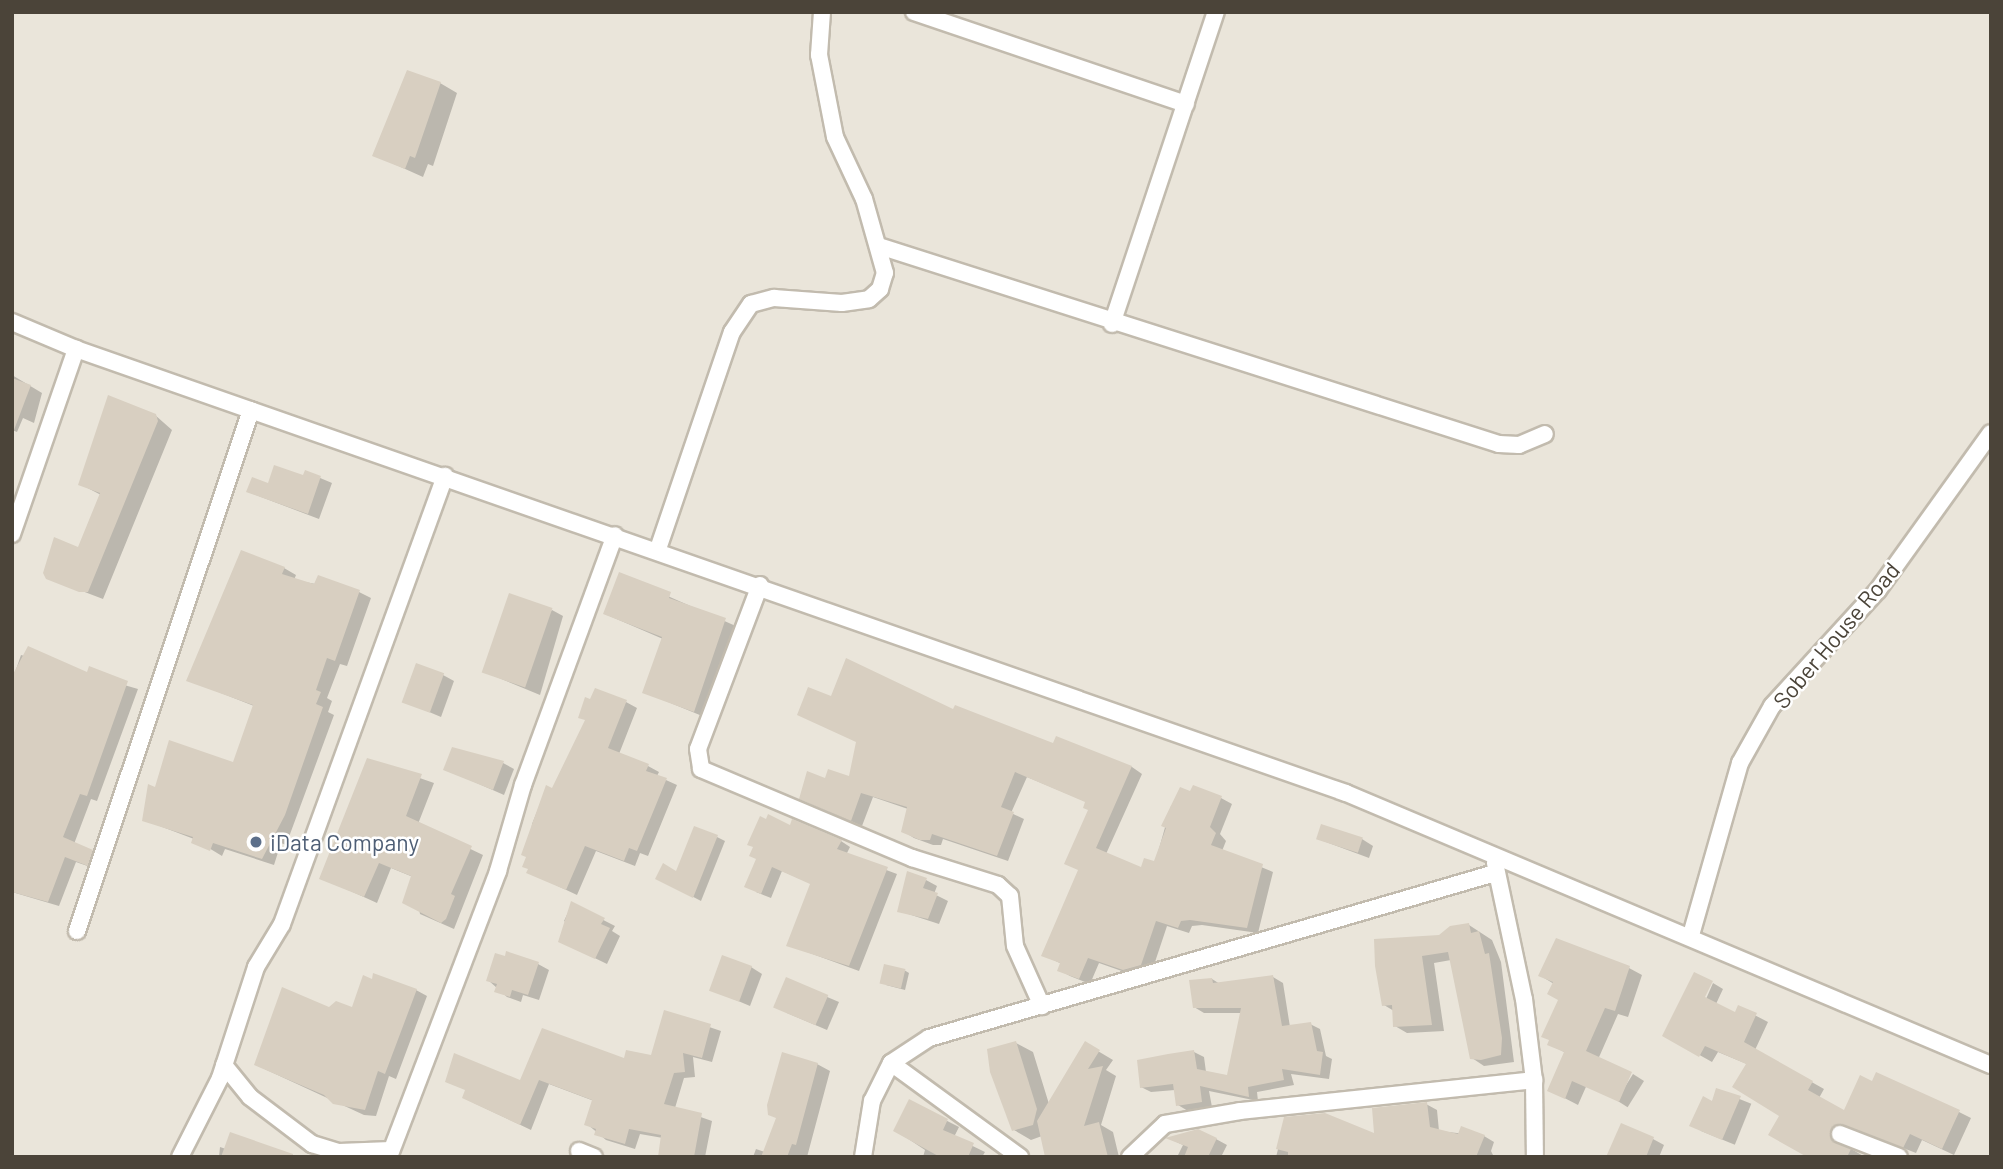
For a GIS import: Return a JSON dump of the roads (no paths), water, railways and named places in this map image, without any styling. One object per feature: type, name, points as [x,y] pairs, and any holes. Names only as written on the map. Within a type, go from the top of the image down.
[{"type":"street","points":[[658,549],[739,319],[751,304],[774,298],[842,303],[869,299],[880,289],[885,273],[879,246],[835,137],[819,55],[822,12]]},
{"type":"street","points":[[914,12],[1186,104]]},
{"type":"street","points":[[1112,324],[1216,12]]},
{"type":"street","points":[[879,246],[1112,324],[1499,444],[1519,445],[1545,434]]},
{"type":"street","points":[[12,322],[76,349],[658,549],[1346,793],[1690,934],[1991,1065]]},
{"type":"street","points":[[12,534],[76,349]]},
{"type":"street","points":[[77,931],[251,410]]},
{"type":"street","name":"Sober House Road","points":[[1690,934],[1741,764],[1773,706],[1878,590],[1991,433]]},
{"type":"street","points":[[180,1157],[224,1065],[256,967],[282,924],[445,476]]},
{"type":"street","points":[[224,1065],[250,1097],[312,1144],[339,1152],[390,1153],[498,871],[523,785],[615,536]]},
{"type":"street","points":[[760,585],[698,749],[701,769],[912,858],[998,885],[1010,896],[1015,946],[1042,1006]]},
{"type":"street","points":[[1494,854],[1495,873],[1524,999],[1534,1080],[1535,1157]]},
{"type":"street","points":[[863,1157],[873,1101],[891,1063],[929,1038],[1495,873]]},
{"type":"street","points":[[891,1063],[1020,1157]]},
{"type":"street","points":[[1130,1157],[1165,1125],[1240,1111],[1534,1080]]},
{"type":"street","points":[[1840,1134],[1899,1157]]},
{"type":"place","name":"iData Company","points":[[256,842]]}]
